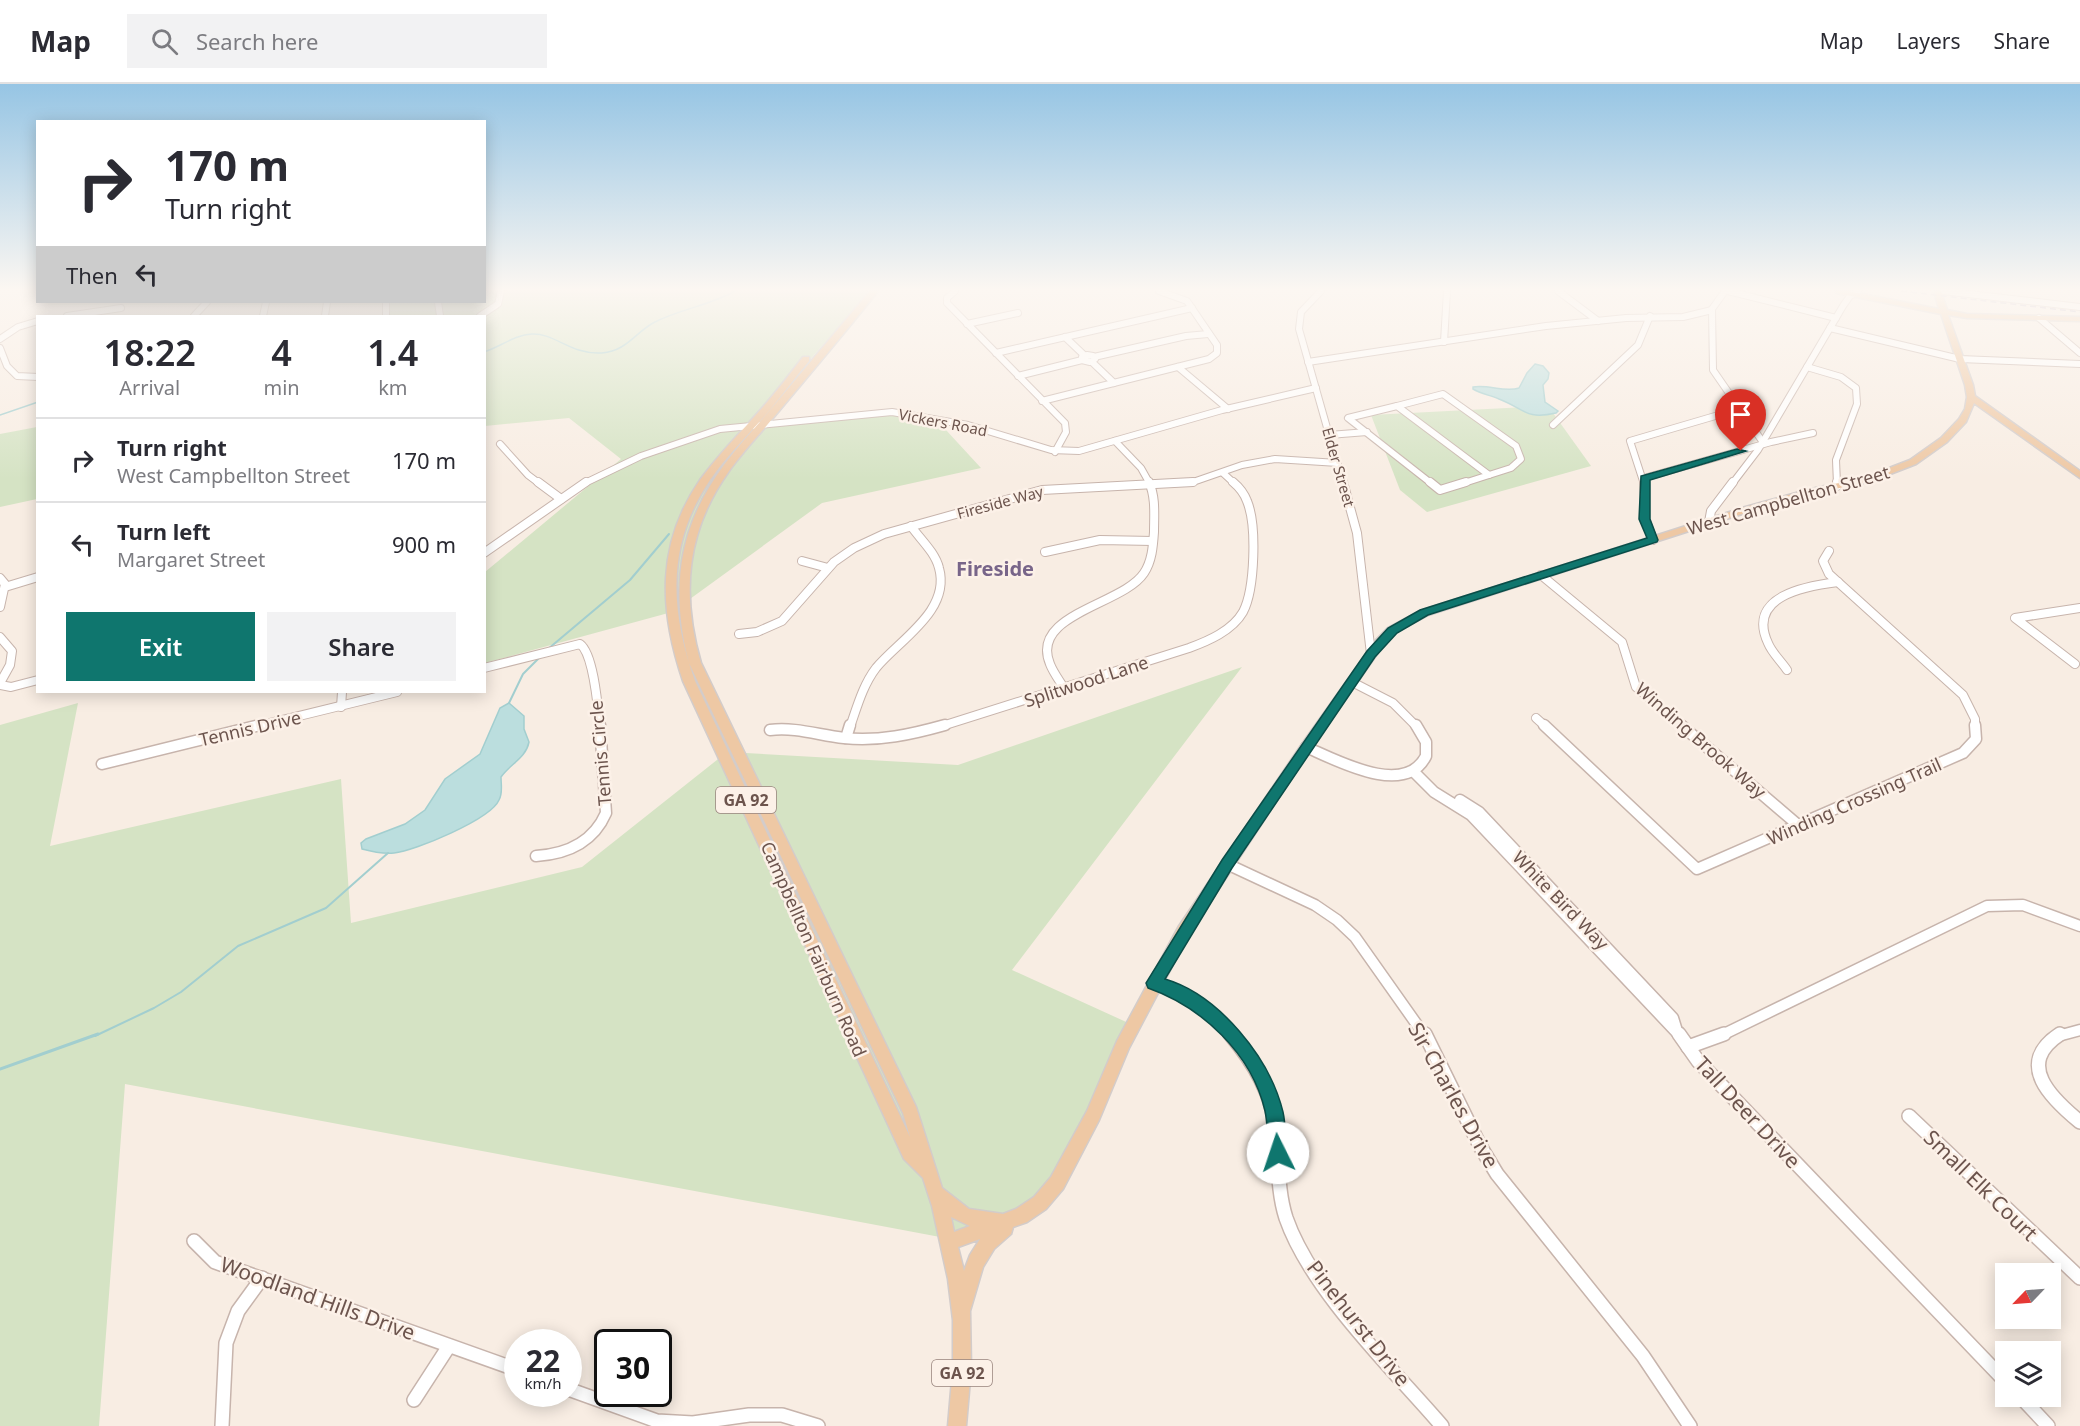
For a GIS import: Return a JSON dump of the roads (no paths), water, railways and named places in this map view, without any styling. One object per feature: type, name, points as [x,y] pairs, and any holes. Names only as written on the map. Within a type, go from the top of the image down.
[{"type":"main road","name":"Campbellton Fairburn Road","points":[[814,354],[757,425],[720,477],[707,498],[693,529],[682,590],[687,639],[708,692],[910,1112],[949,1242],[957,1279],[962,1320],[962,1368],[957,1426]]},
{"type":"main road","name":"Campbellton Fairburn Road","points":[[757,425],[819,354]]},
{"type":"main road","points":[[1958,354],[1971,398],[2080,475]]},
{"type":"main road","name":"West Campbellton Street","points":[[949,1242],[1021,1216],[1040,1203],[1057,1183],[1093,1115],[1122,1046],[1154,983],[1227,864],[1371,654],[1392,630],[1416,616],[1542,575],[1777,500],[1869,479],[1913,462],[1944,440],[1963,420],[1969,409],[1971,398]]},
{"type":"main road","points":[[927,1171],[949,1207],[961,1216],[988,1221],[1021,1216]]},
{"type":"main road","points":[[962,1320],[975,1260],[987,1242],[1021,1216]]},
{"type":"street","points":[[2,354],[7,366],[17,376],[36,377]]},
{"type":"street","points":[[997,354],[1065,423],[1066,432],[1060,440],[1046,450]]},
{"type":"street","points":[[1080,354],[1084,358]]},
{"type":"street","points":[[1018,376],[1084,358],[1093,359],[1115,354]]},
{"type":"street","points":[[1042,400],[1209,359],[1216,354]]},
{"type":"street","name":"Elder Street","points":[[1306,354],[1357,533],[1371,654]]},
{"type":"street","points":[[1308,362],[1365,354]]},
{"type":"street","points":[[1553,425],[1629,354]]},
{"type":"street","points":[[1713,354],[1713,370],[1761,443]]},
{"type":"street","points":[[1708,522],[1712,511],[1737,480],[1815,354]]},
{"type":"street","points":[[1937,354],[1960,359],[2080,364]]},
{"type":"street","points":[[1093,359],[1114,383]]},
{"type":"street","points":[[1178,367],[1228,409]]},
{"type":"street","points":[[1807,367],[1842,377],[1856,388],[1857,404],[1836,460],[1837,486]]},
{"type":"street","name":"Vickers Road","points":[[486,552],[584,483],[626,461],[712,432],[866,413],[904,413],[1010,436],[1055,452],[1079,451],[1228,409],[1316,388]]},
{"type":"street","points":[[1443,394],[1516,446],[1521,459],[1511,468],[1440,490],[1348,418],[1397,406],[1443,394]]},
{"type":"street","points":[[1397,406],[1490,475]]},
{"type":"street","points":[[1653,540],[1645,519],[1644,478],[1630,443],[1631,440],[1739,410]]},
{"type":"street","points":[[1329,435],[1366,432]]},
{"type":"street","points":[[1644,478],[1761,443],[1813,433]]},
{"type":"street","points":[[1055,452],[1062,442],[1060,440]]},
{"type":"street","points":[[1064,688],[1051,672],[1046,660],[1046,646],[1051,634],[1068,618],[1119,594],[1136,582],[1149,565],[1156,503],[1152,485],[1138,464],[1114,441]]},
{"type":"street","points":[[500,444],[528,475],[561,499]]},
{"type":"street","name":"Fireside Way","points":[[739,634],[751,634],[775,627],[790,616],[828,568],[864,542],[911,526],[1042,490],[1193,482],[1256,462],[1337,460]]},
{"type":"street","name":"Splitwood Lane","points":[[770,730],[789,728],[846,738],[875,739],[932,730],[1202,643],[1227,628],[1243,611],[1251,588],[1251,510],[1243,492],[1223,473]]},
{"type":"street","points":[[846,738],[864,690],[874,672],[930,612],[940,592],[942,578],[938,566],[911,526]]},
{"type":"street","points":[[1045,552],[1100,540],[1153,541]]},
{"type":"street","name":"Winding Crossing Trail","points":[[1536,718],[1697,869],[1963,753],[1976,739],[1975,719],[1963,695],[1829,574],[1823,561],[1829,551]]},
{"type":"street","points":[[802,561],[828,568]]},
{"type":"street","name":"Winding Brook Way","points":[[1542,575],[1622,642],[1626,650],[1630,676],[1636,687],[1798,825]]},
{"type":"street","points":[[0,578],[5,587],[0,608]]},
{"type":"street","points":[[5,587],[36,578]]},
{"type":"street","points":[[1787,670],[1766,640],[1764,626],[1767,612],[1774,601],[1787,592],[1806,585],[1838,582]]},
{"type":"street","points":[[2075,664],[2015,618],[2080,608]]},
{"type":"street","points":[[0,637],[12,651],[10,665],[0,684],[11,687],[36,681]]},
{"type":"street","name":"Tennis Circle","points":[[486,668],[580,644],[584,647],[593,677],[606,813],[598,829],[581,844],[559,854],[536,856]]},
{"type":"street","points":[[1306,747],[1344,764],[1374,773],[1399,775],[1413,771],[1425,759],[1427,749],[1414,722],[1390,700],[1352,682]]},
{"type":"street","points":[[341,707],[342,693]]},
{"type":"street","name":"Tennis Drive","points":[[102,764],[393,693]]},
{"type":"street","name":"White Bird Way","points":[[1413,771],[1434,792],[1471,815],[1642,997],[1677,1031],[1688,1047]]},
{"type":"street","name":"Sir Charles Drive","points":[[1227,864],[1315,905],[1355,937],[1424,1033],[1480,1146],[1497,1174],[1643,1356],[1690,1426]]},
{"type":"street","name":"Tall Deer Drive","points":[[1995,1371],[1698,1061],[1688,1047],[1722,1035],[1987,906],[2018,903],[2080,926]]},
{"type":"street","name":"Pinehurst Drive","points":[[1154,983],[1172,989],[1216,1018],[1232,1034],[1255,1067],[1267,1089],[1274,1113],[1279,1190],[1292,1231],[1317,1274],[1339,1305],[1442,1426]]},
{"type":"street","points":[[2080,1030],[2063,1032],[2053,1038],[2040,1053],[2037,1068],[2040,1079],[2054,1100],[2080,1122]]},
{"type":"street","name":"Small Elk Court","points":[[1909,1116],[2080,1278]]},
{"type":"street","name":"Woodland Hills Drive","points":[[194,1241],[215,1262],[504,1365]]},
{"type":"street","points":[[222,1426],[226,1343],[238,1311],[262,1278]]},
{"type":"street","points":[[414,1400],[448,1346]]},
{"type":"street","points":[[582,1394],[657,1421],[693,1423],[748,1415],[782,1415],[818,1426]]},
{"type":"street","points":[[2030,1407],[2048,1426]]},
{"type":"water","points":[[1535,364],[1543,366],[1549,373],[1543,385],[1545,402],[1558,411],[1556,413],[1531,414],[1473,389],[1479,386],[1508,390],[1519,388]]},
{"type":"water","points":[[509,703],[524,716],[524,729],[529,742],[521,757],[501,777],[501,795],[493,808],[468,825],[418,847],[390,853],[362,849],[361,843],[366,839],[405,824],[425,810],[445,779],[480,754],[500,708]]},
{"type":"waterway","points":[[0,415],[36,403]]},
{"type":"waterway","points":[[548,649],[630,580],[669,534]]},
{"type":"waterway","points":[[509,703],[523,674],[540,657]]},
{"type":"waterway","points":[[95,1036],[154,1008],[181,992],[238,946],[326,908],[388,853]]},
{"type":"waterway","points":[[0,1069],[98,1034]]},
{"type":"district","name":"Fireside","points":[[995,568]]}]
